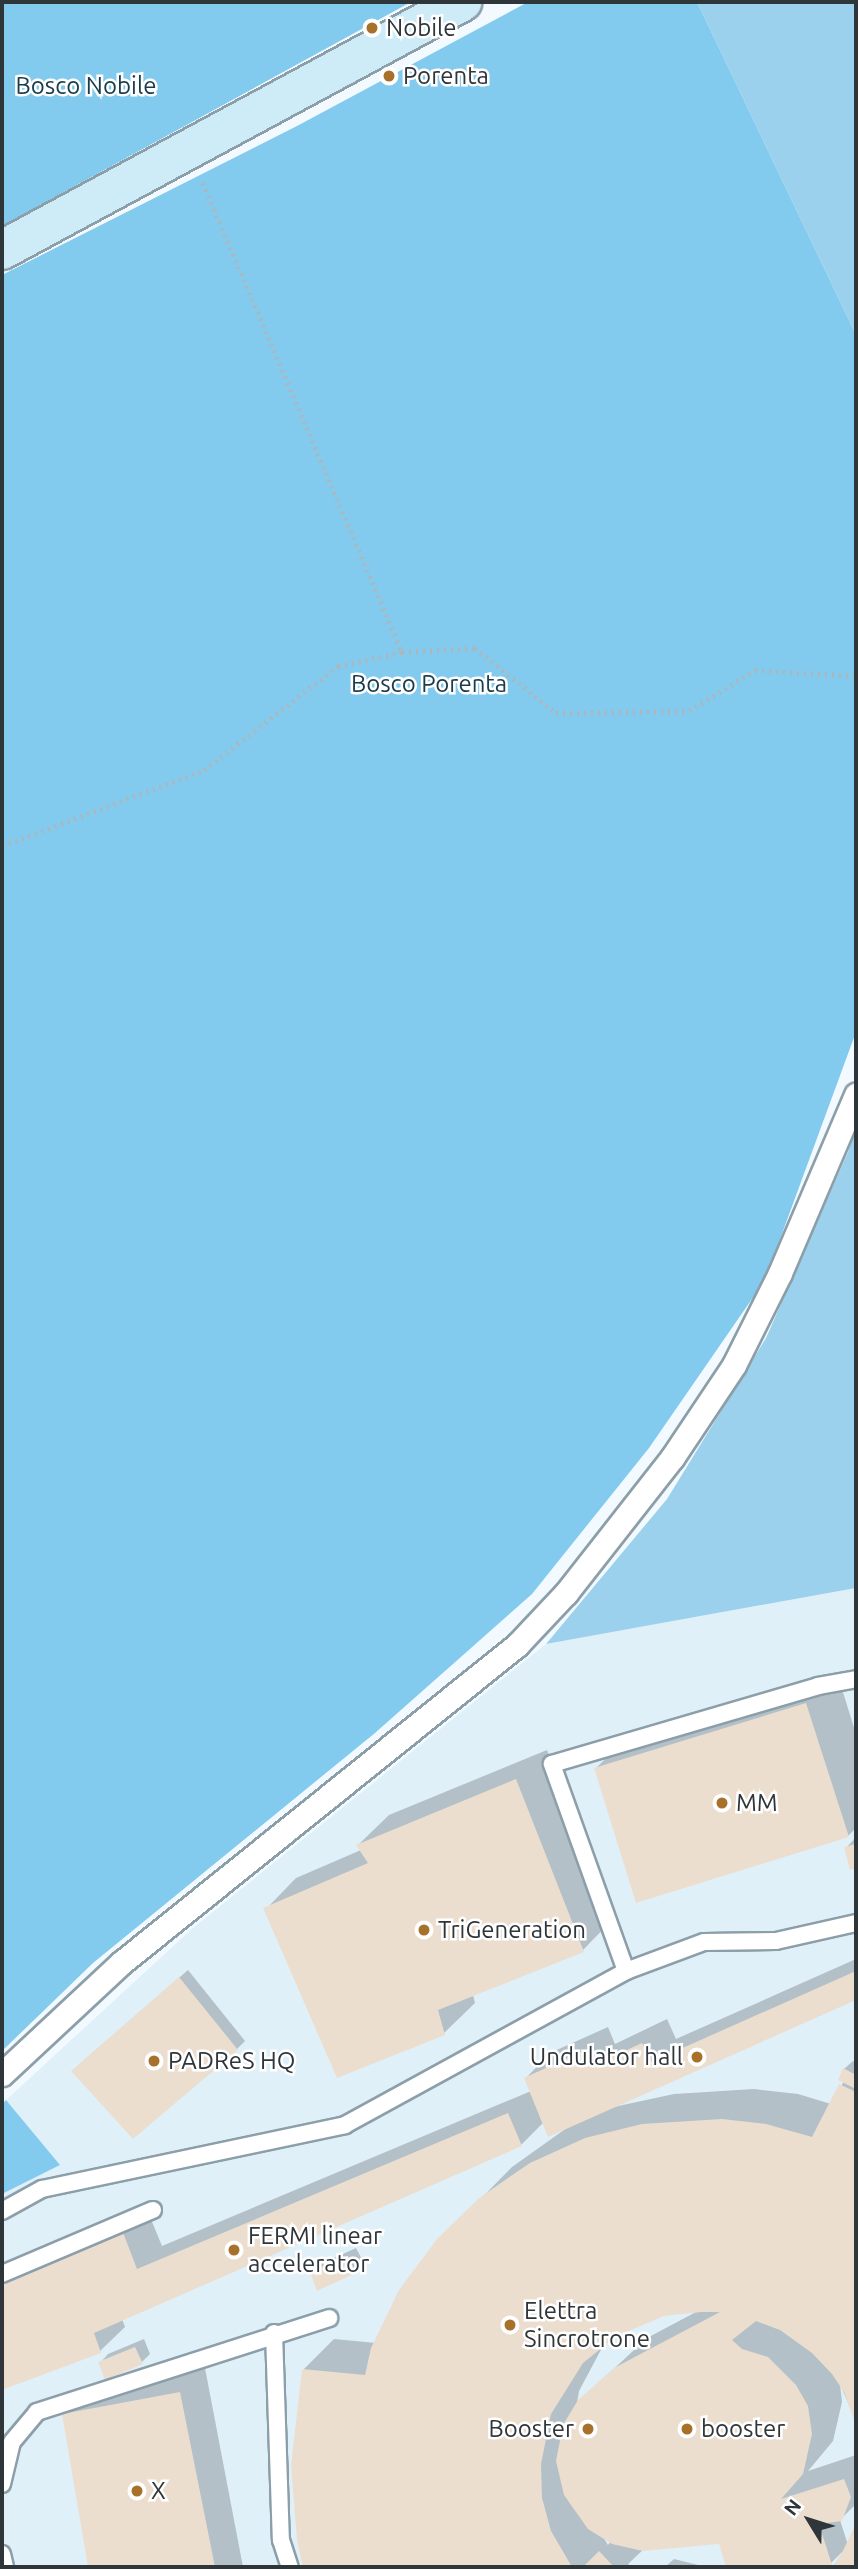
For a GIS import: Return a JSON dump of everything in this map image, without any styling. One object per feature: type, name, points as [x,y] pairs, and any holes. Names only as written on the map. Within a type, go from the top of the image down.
[{"type":"main road","points":[[2,250],[461,2]]},
{"type":"street","points":[[2,2074],[121,1963],[516,1645],[566,1593],[672,1458],[734,1365],[780,1273],[856,1096]]},
{"type":"lane","points":[[626,1971],[552,1764],[818,1686],[856,1679]]},
{"type":"lane","points":[[2,2211],[42,2189],[345,2125],[626,1971],[704,1942],[776,1941],[856,1923]]},
{"type":"lane","points":[[2,2274],[153,2210]]},
{"type":"lane","points":[[2,2484],[12,2442],[37,2412],[274,2333],[329,2318]]},
{"type":"lane","points":[[274,2333],[281,2540],[290,2567]]},
{"type":"lane","points":[[2,2554],[5,2567]]},
{"type":"path","points":[[189,149],[402,652]]},
{"type":"path","points":[[2,846],[204,770],[338,666],[402,652],[475,648],[556,713],[689,711],[755,670],[856,676]]},
{"type":"shaded area","points":[[697,2],[856,2],[856,335]]},
{"type":"shaded area","points":[[856,1126],[856,1588],[546,1644],[667,1499],[766,1338],[848,1152]]},
{"type":"shaded area","points":[[856,1588],[856,2567],[2,2567],[2,2194],[60,2165],[6,2100],[194,1927],[546,1644]]},
{"type":"green space","name":"Bosco Nobile","points":[[2,2],[411,2],[2,226]]},
{"type":"green space","name":"Bosco Porenta","points":[[528,2],[697,2],[856,335],[856,1032],[765,1280],[649,1448],[532,1594],[375,1733],[93,1963],[2,2051],[2,275],[297,126]]},
{"type":"green space","points":[[6,2100],[60,2165],[2,2194],[2,2104]]},
{"type":"building","name":"MM","points":[[806,1703],[849,1837],[636,1903],[594,1768]]},
{"type":"building","name":"TriGeneration","points":[[516,1779],[584,1952],[438,2010],[445,2035],[337,2078],[263,1908],[368,1863],[356,1845]]},
{"type":"building","points":[[856,1844],[856,1868],[850,1870],[844,1847]]},
{"type":"building","name":"Undulator hall","points":[[856,1971],[856,2000],[548,2137],[524,2078],[583,2051],[590,2067],[642,2043],[651,2062]]},
{"type":"building","name":"PADReS HQ","points":[[179,1977],[238,2050],[133,2139],[71,2071]]},
{"type":"building","points":[[843,2068],[856,2075],[856,2089],[838,2080]]},
{"type":"building","name":"Elettra Sincrotrone","points":[[839,2084],[856,2092],[856,2426],[844,2392],[832,2374],[812,2353],[780,2330],[756,2321],[732,2340],[742,2349],[768,2357],[796,2385],[808,2406],[812,2434],[803,2474],[781,2499],[844,2479],[851,2497],[842,2521],[819,2524],[832,2565],[726,2567],[719,2544],[643,2551],[612,2544],[588,2529],[564,2495],[556,2461],[563,2425],[578,2400],[614,2368],[720,2312],[701,2312],[664,2316],[615,2337],[583,2363],[551,2414],[541,2464],[542,2498],[551,2531],[572,2567],[303,2567],[297,2540],[291,2466],[302,2369],[365,2375],[371,2348],[399,2290],[437,2239],[479,2198],[530,2163],[585,2138],[642,2124],[722,2119],[766,2124],[812,2137]]},
{"type":"building","name":"FERMI linear accelerator","points":[[508,2113],[522,2146],[94,2333],[101,2353],[2,2390],[2,2280],[122,2230],[137,2269]]},
{"type":"building","points":[[348,2256],[356,2273],[317,2291],[310,2272]]},
{"type":"building","points":[[135,2347],[143,2364],[105,2380],[98,2362]]},
{"type":"building","name":"X","points":[[180,2392],[215,2567],[88,2567],[62,2414]]},
{"type":"building","points":[[856,2523],[856,2567],[832,2567],[842,2553]]},
{"type":"building","points":[[599,2551],[614,2567],[583,2567]]},
{"type":"place","name":"Nobile","points":[[372,28]]},
{"type":"place","name":"Porenta","points":[[389,76]]},
{"type":"place","name":"MM","points":[[722,1803]]},
{"type":"place","name":"TriGeneration","points":[[424,1930]]},
{"type":"place","name":"Undulator hall","points":[[697,2057]]},
{"type":"place","name":"PADReS HQ","points":[[154,2061]]},
{"type":"place","name":"FERMI linear accelerator","points":[[234,2250]]},
{"type":"place","name":"Elettra Sincrotrone","points":[[510,2325]]},
{"type":"place","name":"Booster","points":[[588,2429]]},
{"type":"place","name":"booster","points":[[687,2429]]},
{"type":"place","name":"X","points":[[137,2491]]}]
